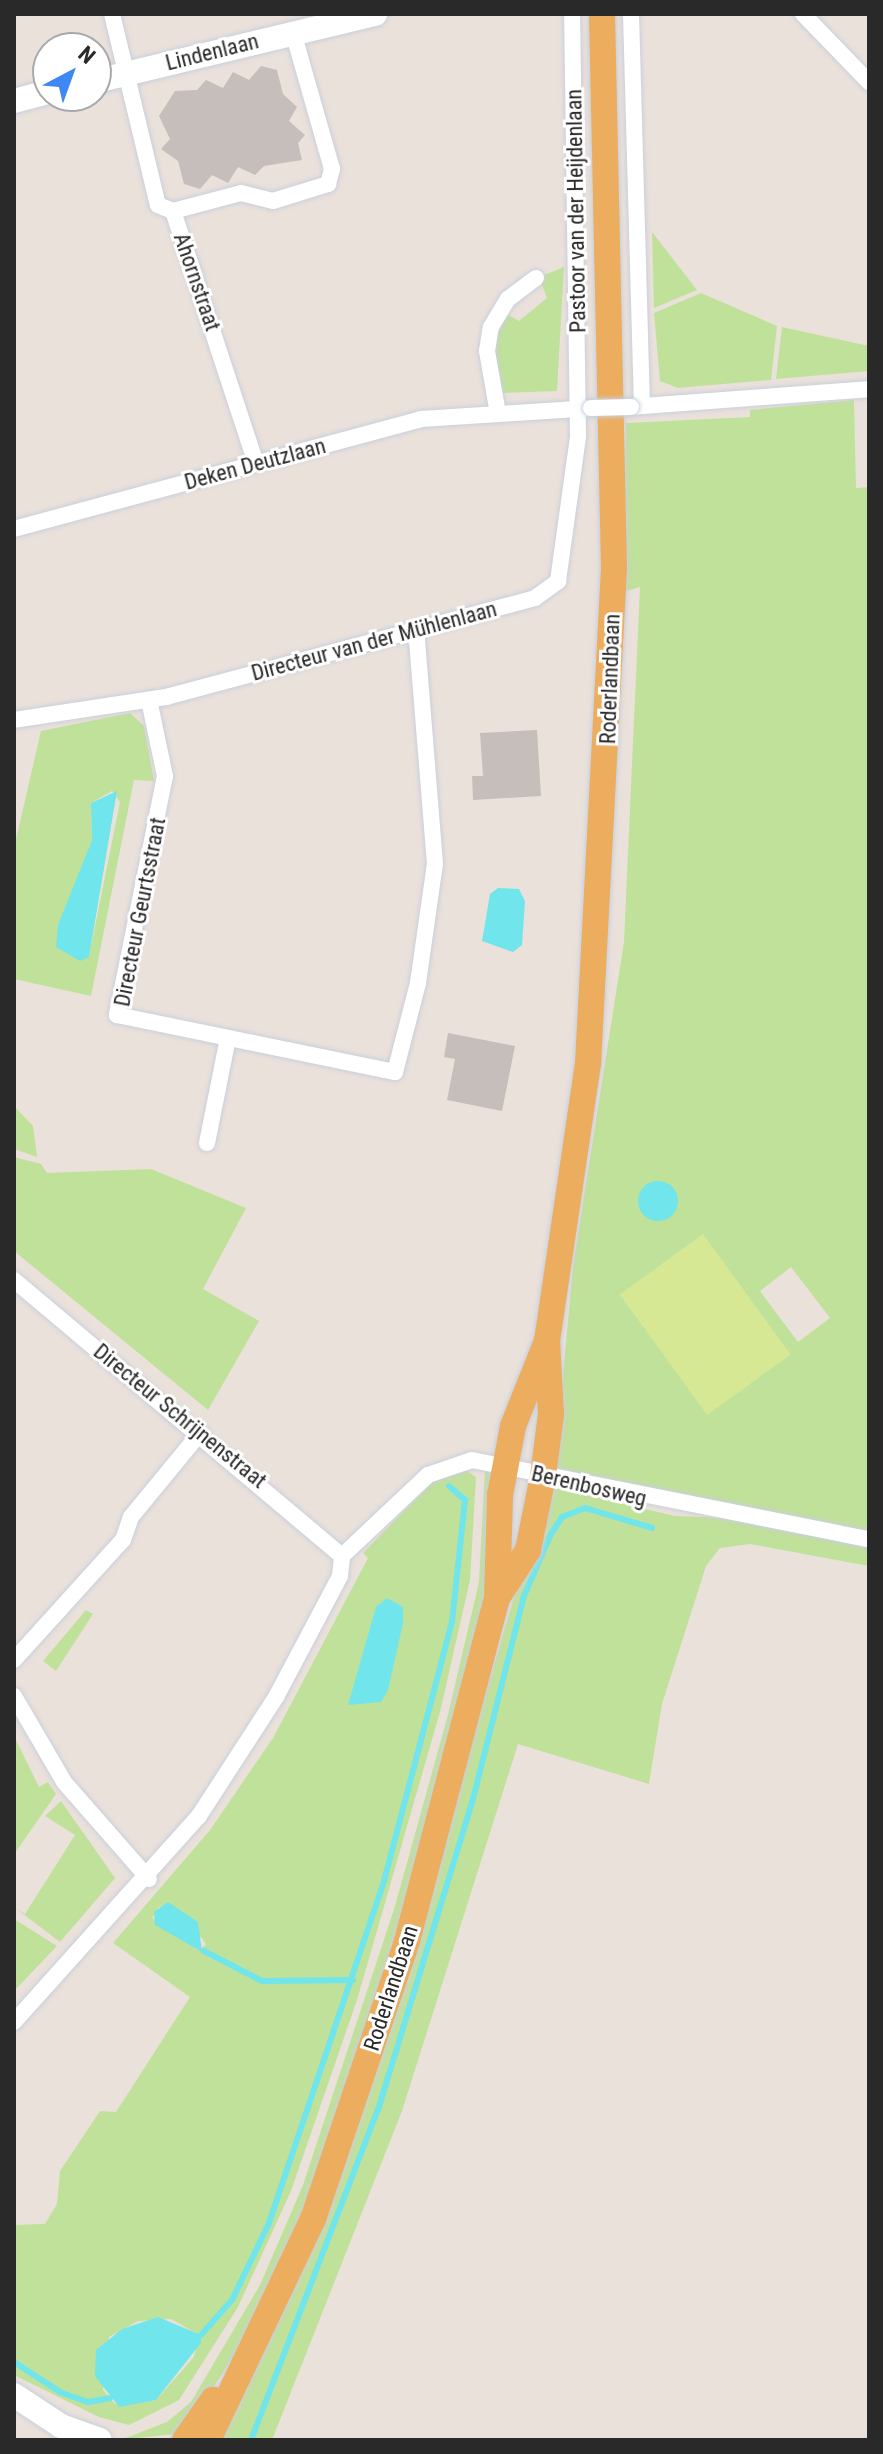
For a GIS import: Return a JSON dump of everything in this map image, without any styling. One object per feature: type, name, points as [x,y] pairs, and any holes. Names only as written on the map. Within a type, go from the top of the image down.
[{"type":"main road","name":"Roderlandbaan","points":[[497,1598],[528,1550],[543,1476],[551,1414],[547,1341],[588,1064],[607,776],[614,568],[602,14]]},
{"type":"main road","name":"Roderlandbaan","points":[[208,2440],[313,2219],[402,1956],[497,1598],[505,1466],[521,1395],[547,1341]]},
{"type":"main road","name":"Roderlandbaan","points":[[185,2440],[245,2364]]},
{"type":"street","name":"Ahornstraat","points":[[112,14],[158,205],[173,211],[256,464]]},
{"type":"street","name":"Lindenlaan","points":[[112,77],[375,14]]},
{"type":"street","name":"Pastoor van der Heijdenlaan","points":[[572,14],[585,408]]},
{"type":"street","points":[[631,14],[636,406]]},
{"type":"street","points":[[803,14],[869,82]]},
{"type":"street","points":[[173,211],[241,193],[273,201],[328,184],[332,169],[293,32]]},
{"type":"street","points":[[497,408],[487,351],[491,327],[508,299],[536,278]]},
{"type":"street","name":"Deken Deutzlaan","points":[[14,529],[421,419],[497,408],[636,406],[869,389]]},
{"type":"street","name":"Directeur van der Mühlenlaan","points":[[14,720],[149,700],[535,598],[558,581],[585,408]]},
{"type":"street","name":"Directeur Geurtsstraat","points":[[149,700],[165,776],[117,1015],[395,1072],[418,983],[435,864],[416,630]]},
{"type":"street","points":[[207,1143],[228,1038]]},
{"type":"street","name":"Directeur Schrijnenstraat","points":[[14,1280],[200,1433],[342,1556]]},
{"type":"street","points":[[14,1660],[123,1540],[131,1517],[200,1433]]},
{"type":"street","name":"Berenbosweg","points":[[342,1556],[435,1470],[472,1460],[869,1539]]},
{"type":"street","points":[[14,2022],[149,1879],[269,1709],[340,1576],[342,1556]]},
{"type":"street","points":[[14,1696],[64,1782],[149,1879]]},
{"type":"street","points":[[14,2395],[66,2433],[100,2440]]},
{"type":"green space","points":[[652,232],[697,290],[654,308]]},
{"type":"green space","points":[[564,267],[557,391],[501,393],[492,347],[505,313],[519,321],[547,298],[539,277]]},
{"type":"green space","points":[[701,293],[777,326],[771,380],[678,388],[660,381],[654,313]]},
{"type":"green space","points":[[782,327],[869,346],[869,371],[776,379]]},
{"type":"green space","points":[[854,400],[856,488],[869,487],[869,1535],[554,1473],[573,1266],[624,942],[640,587],[623,592],[626,423],[750,417],[750,410]],"holes":[[[791,1267],[830,1318],[798,1342],[760,1291]]]},
{"type":"green space","points":[[130,713],[144,726],[154,781],[134,780],[91,996],[14,979],[14,848],[41,731]],"holes":[[[112,791],[120,802],[89,956],[77,880],[92,840],[91,803]]]},
{"type":"green space","points":[[14,1106],[33,1126],[37,1157],[14,1149]]},
{"type":"green space","points":[[14,1157],[41,1164],[47,1173],[151,1169],[246,1208],[203,1289],[259,1321],[208,1410],[14,1251]]},
{"type":"green space","points":[[703,1234],[791,1355],[707,1415],[620,1295]]},
{"type":"green space","points":[[462,1468],[476,1477],[470,1580],[440,1712],[357,2000],[291,2191],[238,2307],[179,2400],[129,2425],[99,2417],[14,2375],[14,2225],[45,2224],[57,2204],[60,2171],[100,2111],[116,2112],[190,1997],[113,1943],[210,1830],[273,1738],[368,1558],[363,1553],[437,1477]],"holes":[[[159,1907],[202,1938],[206,1945],[198,1950],[152,1918]],[[171,2319],[201,2336],[193,2358],[156,2400],[115,2404],[103,2390],[109,2337],[138,2321]]]},
{"type":"green space","points":[[485,1471],[498,1474],[491,1572],[419,1867],[305,2209],[237,2351],[196,2414],[175,2434],[120,2440],[167,2422],[191,2402],[260,2285],[303,2185],[395,1906],[448,1715],[479,1582]]},
{"type":"green space","points":[[547,1486],[675,1516],[728,1518],[869,1544],[869,1566],[750,1544],[720,1548],[706,1566],[662,1704],[649,1784],[518,1744],[402,2111],[272,2440],[215,2440],[360,2117]]},
{"type":"green space","points":[[86,1610],[93,1614],[56,1671],[43,1661]]},
{"type":"green space","points":[[14,1736],[39,1787],[48,1782],[56,1794],[15,1853]]},
{"type":"green space","points":[[61,1801],[115,1878],[60,1942],[14,1907],[25,1914],[75,1835],[45,1816]]},
{"type":"green space","points":[[14,1919],[57,1946],[14,1991]]},
{"type":"water","points":[[117,791],[89,957],[80,961],[56,947],[58,925],[92,840],[91,803]]},
{"type":"water","points":[[498,888],[519,889],[525,901],[522,945],[513,952],[482,941],[490,894]]},
{"type":"water","points":[[658,1181],[672,1187],[678,1201],[672,1215],[658,1221],[644,1215],[638,1201],[644,1187]]},
{"type":"water","points":[[387,1598],[403,1607],[403,1623],[388,1690],[381,1702],[348,1705],[376,1607]]},
{"type":"water","points":[[168,1902],[198,1922],[202,1952],[155,1925],[154,1912]]},
{"type":"water","points":[[158,2317],[201,2335],[201,2343],[156,2400],[119,2407],[95,2376],[96,2350],[122,2329]]},
{"type":"building","points":[[261,66],[277,70],[283,94],[297,107],[289,121],[305,135],[298,143],[302,160],[264,166],[255,175],[238,167],[228,183],[212,175],[200,189],[184,184],[178,161],[161,149],[170,139],[159,116],[175,91],[197,90],[206,80],[223,88],[233,72],[249,80]]},
{"type":"building","points":[[537,730],[541,796],[473,800],[472,776],[483,776],[480,733]]},
{"type":"building","points":[[448,1033],[515,1046],[502,1111],[447,1100],[455,1059],[444,1057]]},
{"type":"waterway","points":[[201,2335],[232,2300],[269,2223],[384,1881],[452,1622],[465,1500],[449,1486]]},
{"type":"waterway","points":[[251,2440],[378,2110],[473,1799],[524,1596],[551,1534],[562,1517],[585,1508],[652,1528]]},
{"type":"waterway","points":[[204,1951],[262,1981],[353,1980]]},
{"type":"waterway","points":[[14,2362],[60,2392],[88,2402],[110,2398]]}]
